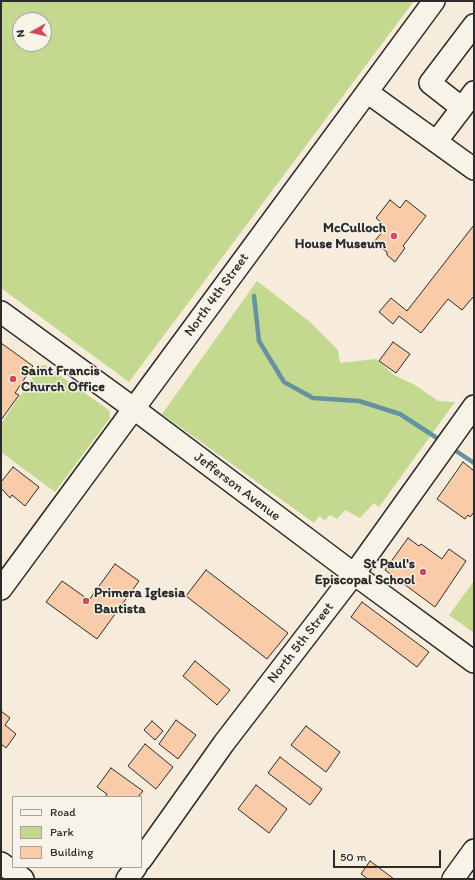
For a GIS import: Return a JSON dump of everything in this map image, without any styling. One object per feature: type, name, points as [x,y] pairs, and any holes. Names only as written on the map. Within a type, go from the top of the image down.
[{"type":"street","name":"North 4th Street","points":[[4,581],[134,408],[434,1]]},
{"type":"street","points":[[436,142],[468,100],[430,83],[474,25]]},
{"type":"street","points":[[367,92],[474,169]]},
{"type":"street","name":"Jefferson Avenue","points":[[1,312],[134,408],[354,574],[474,662]]},
{"type":"street","name":"North 5th Street","points":[[142,859],[224,743],[354,574],[470,412]]},
{"type":"street","points":[[453,879],[474,850]]},
{"type":"street","points":[[1,863],[23,879]]},
{"type":"street","points":[[127,879],[135,868]]},
{"type":"green space","points":[[1,1],[414,1],[129,382],[1,288]]},
{"type":"green space","points":[[257,281],[310,322],[338,350],[340,363],[376,359],[394,375],[415,385],[438,401],[455,402],[379,507],[374,503],[360,518],[345,510],[337,519],[330,515],[325,520],[319,516],[314,523],[162,414]]},
{"type":"green space","points":[[45,365],[109,410],[110,418],[55,492],[1,452],[1,424],[40,366]]},
{"type":"green space","points":[[474,581],[474,633],[449,615]]},
{"type":"building","name":"McCulloch House Museum","points":[[390,200],[400,208],[406,200],[426,216],[403,246],[405,248],[395,262],[387,255],[387,252],[374,242],[383,231],[379,228],[383,224],[376,218]]},
{"type":"building","points":[[474,225],[474,296],[462,310],[448,299],[421,333],[399,316],[393,324],[379,312],[391,298],[407,311]]},
{"type":"building","points":[[393,342],[410,354],[396,373],[379,361]]},
{"type":"building","name":"Saint Francis Church Office","points":[[1,343],[33,366],[15,393],[19,395],[1,420]]},
{"type":"building","points":[[463,462],[474,471],[474,512],[470,517],[468,515],[465,519],[437,499]]},
{"type":"building","points":[[13,467],[39,487],[25,506],[12,495],[10,498],[1,488],[1,482]]},
{"type":"building","name":"St Paul's Episcopal School","points":[[408,538],[419,546],[421,544],[442,559],[449,549],[466,561],[435,607],[385,570]]},
{"type":"building","name":"Primera Iglesia Bautista","points":[[115,564],[139,581],[97,639],[46,602],[62,581],[89,600]]},
{"type":"building","points":[[206,570],[288,633],[267,659],[186,596]]},
{"type":"building","points":[[362,602],[429,652],[417,667],[351,617]]},
{"type":"building","points":[[195,661],[230,690],[217,705],[183,676]]},
{"type":"building","points":[[1,711],[10,718],[5,725],[16,734],[6,748],[1,744]]},
{"type":"building","points":[[176,720],[196,735],[178,759],[159,744]]},
{"type":"building","points":[[152,721],[163,731],[155,740],[144,730]]},
{"type":"building","points":[[306,726],[340,752],[326,772],[291,745]]},
{"type":"building","points":[[145,744],[173,767],[156,789],[128,766]]},
{"type":"building","points":[[280,757],[322,789],[310,805],[268,773]]},
{"type":"building","points":[[111,768],[143,791],[139,796],[106,796],[107,794],[97,787]]},
{"type":"building","points":[[256,785],[287,809],[269,833],[238,809]]},
{"type":"building","points":[[370,861],[394,879],[368,879],[361,874]]},
{"type":"waterway","points":[[254,296],[259,341],[284,382],[313,398],[359,401],[400,414],[443,442]]},
{"type":"waterway","points":[[450,447],[474,463]]},
{"type":"place","name":"McCulloch House Museum","points":[[394,236]]},
{"type":"place","name":"Saint Francis Church Office","points":[[13,379]]},
{"type":"place","name":"St Paul's Episcopal School","points":[[423,572]]},
{"type":"place","name":"Primera Iglesia Bautista","points":[[86,601]]}]
